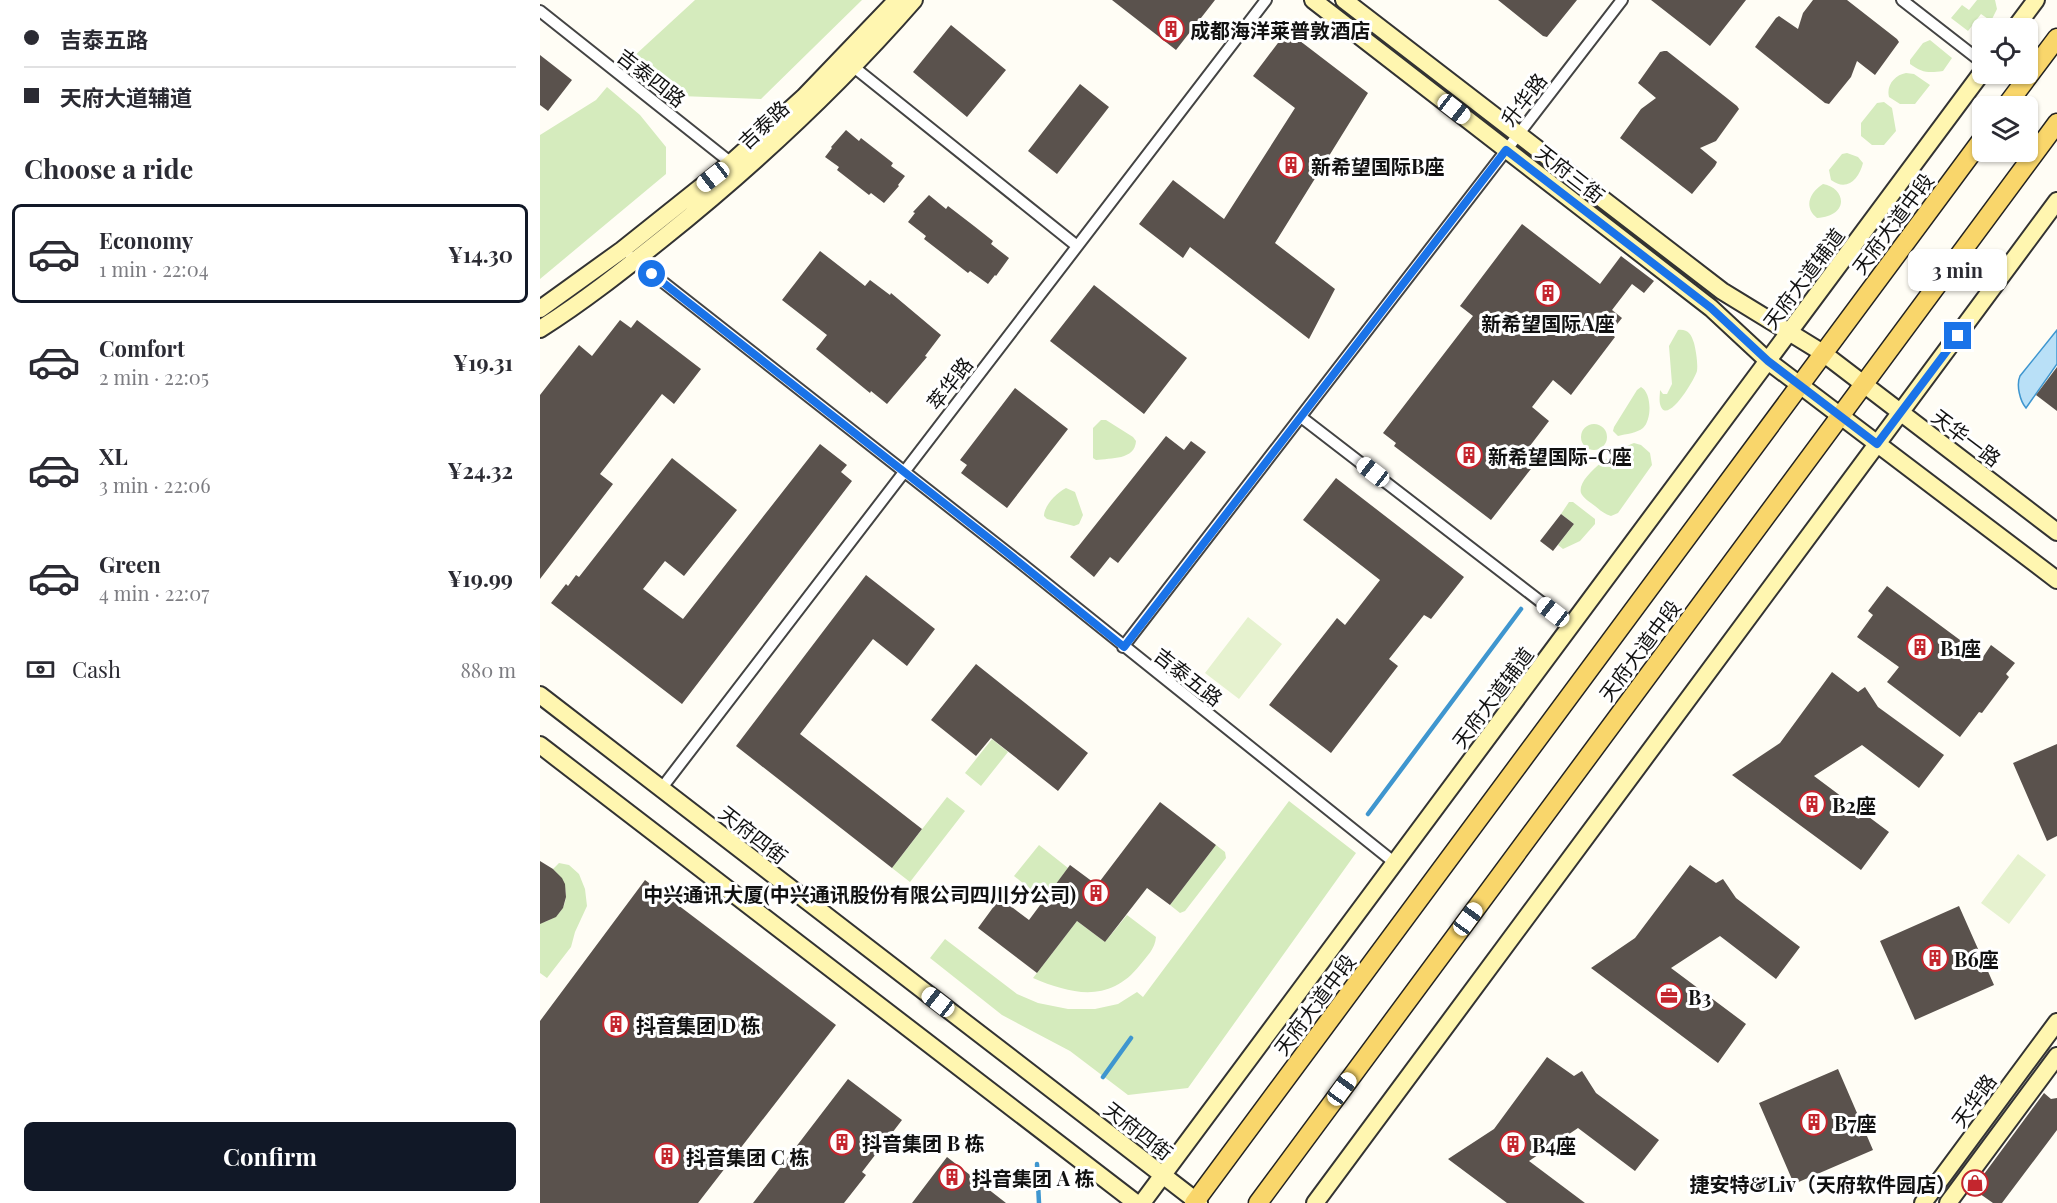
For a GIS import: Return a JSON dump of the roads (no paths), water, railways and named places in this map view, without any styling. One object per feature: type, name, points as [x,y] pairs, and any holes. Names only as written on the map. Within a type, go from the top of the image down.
[{"type":"main road","points":[[2014,96],[2057,38]]},
{"type":"main road","name":"天府大道中段","points":[[1258,1203],[2057,123]]},
{"type":"main road","name":"天府大道中段","points":[[1196,1202],[1972,153]]},
{"type":"street","name":"吉泰路","points":[[540,309],[737,167],[820,99],[897,0]]},
{"type":"street","name":"吉泰路","points":[[847,62],[914,0]]},
{"type":"street","name":"萃华路","points":[[661,789],[1266,0]]},
{"type":"street","name":"天府三街","points":[[1312,0],[1711,308],[1768,361],[1799,386],[2057,580]]},
{"type":"street","name":"天府三街","points":[[1344,0],[1722,291],[1823,353]]},
{"type":"street","name":"升华路","points":[[1124,647],[1622,0]]},
{"type":"street","points":[[1902,0],[1972,54]]},
{"type":"street","points":[[2022,18],[2036,0]]},
{"type":"street","name":"吉泰四路","points":[[540,11],[737,167]]},
{"type":"street","points":[[847,62],[1077,246]]},
{"type":"street","name":"天府大道辅道","points":[[1142,1203],[1973,84]]},
{"type":"street","name":"吉泰路","points":[[540,329],[602,287],[710,200],[737,167]]},
{"type":"street","points":[[1315,1203],[2057,201]]},
{"type":"street","name":"吉泰五路","points":[[622,250],[904,471],[1395,863]]},
{"type":"street","name":"天华一路","points":[[1823,353],[2057,532]]},
{"type":"street","points":[[1301,417],[1571,625]]},
{"type":"street","name":"天府四街","points":[[540,695],[1196,1202]]},
{"type":"street","points":[[540,744],[1136,1203]]},
{"type":"street","name":"天华路","points":[[1923,1203],[2057,1022]]},
{"type":"street","name":"天华路","points":[[1948,1203],[2057,1056]]},
{"type":"water","points":[[2057,330],[2057,364],[2026,408],[2019,393],[2020,376]]},
{"type":"waterway","points":[[1368,814],[1521,609]]},
{"type":"waterway","points":[[1103,1077],[1131,1038]]},
{"type":"waterway","points":[[1037,1164],[1039,1203]]},
{"type":"place","name":"成都海洋莱普敦酒店","points":[[1171,29]]},
{"type":"place","name":"新希望国际B座","points":[[1291,165]]},
{"type":"place","name":"新希望国际A座","points":[[1548,293]]},
{"type":"place","name":"新希望国际-C座","points":[[1469,455]]},
{"type":"place","name":"B1座","points":[[1920,647]]},
{"type":"place","name":"B2座","points":[[1812,804]]},
{"type":"place","name":"中兴通讯大厦(中兴通讯股份有限公司四川分公司)","points":[[1096,893]]},
{"type":"place","name":"B6座","points":[[1935,958]]},
{"type":"place","name":"B3","points":[[1669,996]]},
{"type":"place","name":"抖音集团 D 栋","points":[[616,1024]]},
{"type":"place","name":"B7座","points":[[1814,1122]]},
{"type":"place","name":"抖音集团 B 栋","points":[[842,1142]]},
{"type":"place","name":"B4座","points":[[1513,1144]]},
{"type":"place","name":"抖音集团 C 栋","points":[[667,1156]]},
{"type":"place","name":"抖音集团 A 栋","points":[[952,1177]]},
{"type":"place","name":"捷安特&Liv（天府软件园店）","points":[[1975,1183]]}]
